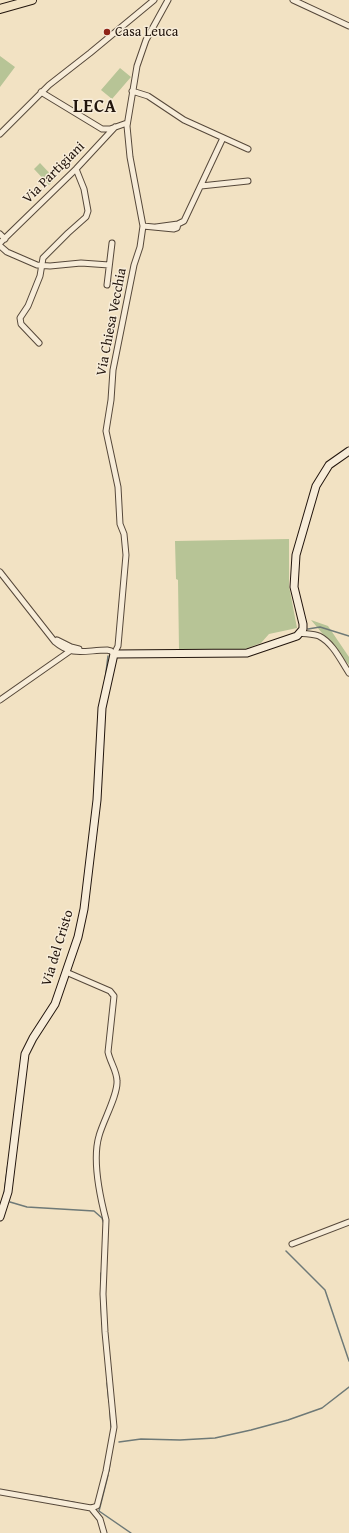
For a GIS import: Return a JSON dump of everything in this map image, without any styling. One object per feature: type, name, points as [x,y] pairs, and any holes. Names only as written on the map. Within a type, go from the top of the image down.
[{"type":"main road","points":[[0,9],[32,0]]},
{"type":"street","points":[[0,134],[48,85],[154,0]]},
{"type":"street","name":"Via Chiesa Vecchia","points":[[114,654],[118,646],[126,555],[124,534],[120,524],[118,487],[106,431],[111,400],[113,370],[134,265],[140,247],[142,226],[130,157],[127,123],[137,66],[146,40],[168,0]]},
{"type":"street","points":[[292,0],[349,26]]},
{"type":"street","points":[[132,91],[148,96],[184,120],[248,149]]},
{"type":"street","points":[[41,92],[102,128],[108,129],[115,127]]},
{"type":"street","name":"Via Partigiani","points":[[0,245],[76,169],[115,127],[127,123]]},
{"type":"street","points":[[102,128],[105,134],[103,140]]},
{"type":"street","points":[[142,226],[156,227],[178,224],[184,221],[223,138]]},
{"type":"street","points":[[39,343],[21,324],[20,318],[28,306],[40,276],[43,258],[86,217],[87,206],[84,189],[76,169]]},
{"type":"street","points":[[201,186],[248,181]]},
{"type":"street","points":[[0,234],[5,239]]},
{"type":"street","points":[[106,285],[112,243]]},
{"type":"street","points":[[0,245],[7,252],[32,264],[81,263],[109,265]]},
{"type":"street","points":[[0,572],[62,648],[70,651],[107,650],[114,654],[247,653],[293,637],[300,633],[303,629],[294,587],[296,555],[313,496],[319,481],[329,465],[349,451]]},
{"type":"street","points":[[300,633],[319,636],[326,641],[349,673]]},
{"type":"street","points":[[52,636],[71,647],[90,650]]},
{"type":"street","points":[[0,700],[70,651]]},
{"type":"street","name":"Via del Cristo","points":[[0,1217],[8,1192],[25,1054],[33,1038],[55,1004],[78,937],[84,909],[97,800],[102,708],[114,654]]},
{"type":"street","points":[[0,1492],[91,1508],[97,1506],[114,1426],[103,1294],[106,1220],[98,1178],[96,1151],[99,1137],[117,1087],[118,1079],[108,1052],[114,996],[110,991],[66,972]]},
{"type":"street","points":[[292,1244],[349,1222]]},
{"type":"street","points":[[91,1508],[100,1519],[104,1533]]},
{"type":"green space","points":[[0,56],[15,67],[0,87]]},
{"type":"green space","points":[[120,68],[131,77],[112,99],[101,90]]},
{"type":"green space","points":[[40,163],[55,179],[49,185],[34,169]]},
{"type":"green space","points":[[289,539],[289,586],[297,628],[269,634],[261,643],[245,649],[179,650],[178,580],[176,579],[175,541]]},
{"type":"green space","points":[[311,620],[328,626],[349,657],[349,665]]},
{"type":"waterway","points":[[308,629],[320,627],[349,636]]},
{"type":"waterway","points":[[105,680],[108,656]]},
{"type":"waterway","points":[[4,1195],[8,1163]]},
{"type":"waterway","points":[[10,1202],[27,1207],[94,1211],[102,1218],[104,1224]]},
{"type":"waterway","points":[[286,1251],[325,1290],[349,1361]]},
{"type":"waterway","points":[[101,1273],[101,1285]]},
{"type":"waterway","points":[[101,1302],[102,1324]]},
{"type":"waterway","points":[[107,1383],[109,1402]]},
{"type":"waterway","points":[[119,1442],[141,1439],[180,1440],[215,1438],[251,1430],[288,1420],[322,1408],[349,1387]]},
{"type":"waterway","points":[[110,1412],[111,1427]]},
{"type":"waterway","points":[[109,1471],[110,1461]]},
{"type":"waterway","points":[[108,1475],[99,1511],[131,1533]]},
{"type":"waterway","points":[[39,1496],[77,1503]]},
{"type":"place","name":"Casa Leuca","points":[[107,32]]},
{"type":"district","name":"LECA","points":[[95,107]]}]
